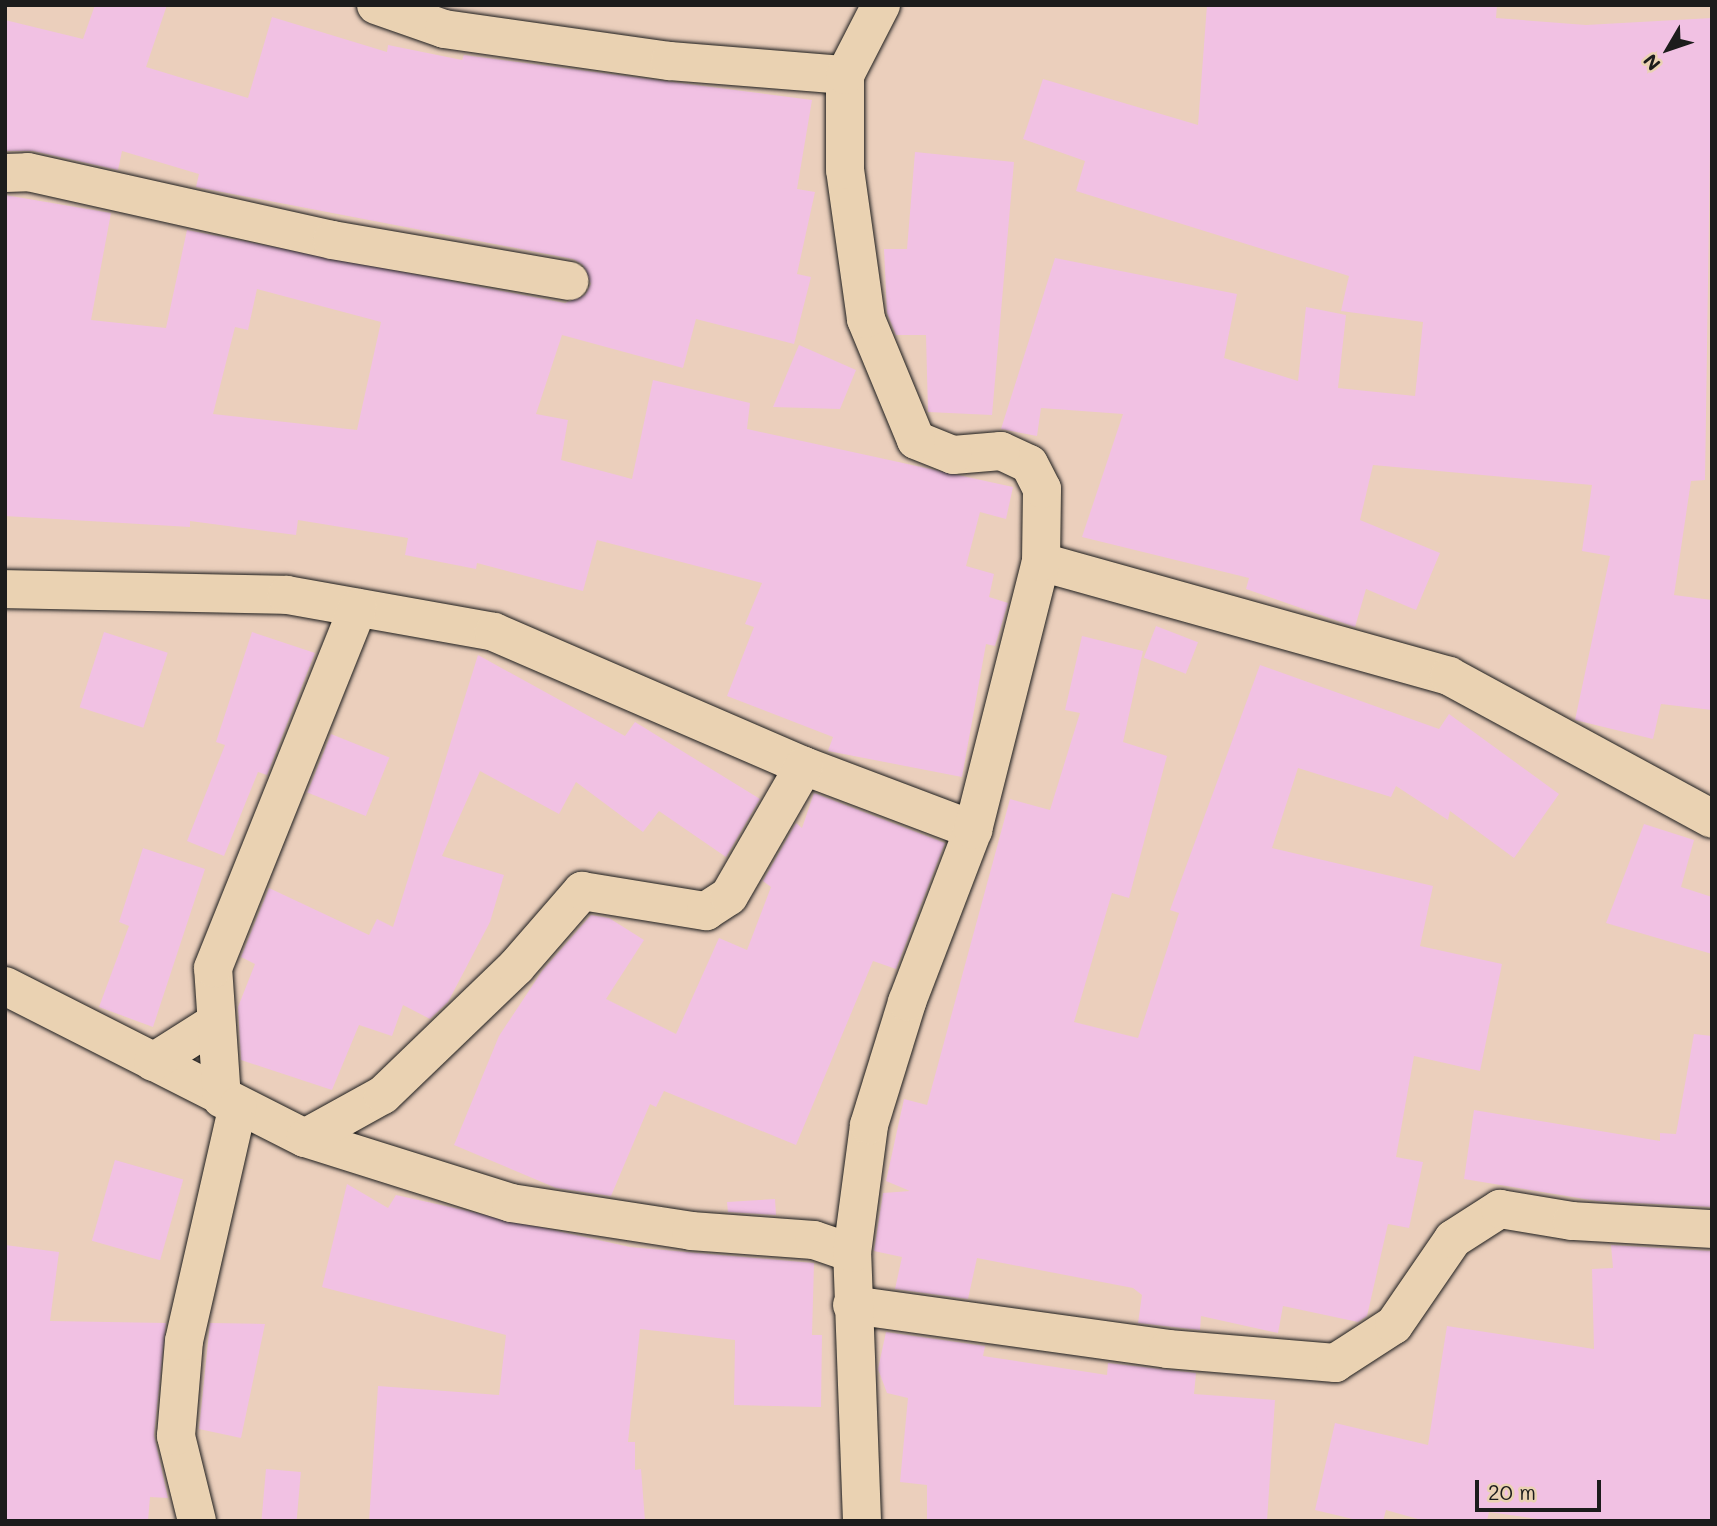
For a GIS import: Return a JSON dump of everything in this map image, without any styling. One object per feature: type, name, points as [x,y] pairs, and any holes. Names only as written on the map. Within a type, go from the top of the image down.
[{"type":"street","points":[[376,5],[444,29],[670,61],[845,75]]},
{"type":"street","points":[[862,1521],[852,1252],[869,1125],[906,1002],[974,830],[1041,562],[1042,489],[1029,464],[1001,451],[953,455],[916,440],[896,402],[866,319],[845,170],[845,75],[881,5]]},
{"type":"street","points":[[5,173],[28,172],[332,240],[569,281]]},
{"type":"street","points":[[1041,562],[1449,676],[1712,820]]},
{"type":"street","points":[[5,589],[274,594],[494,632],[804,766],[974,830]]},
{"type":"street","points":[[197,1521],[176,1436],[184,1341],[230,1102],[213,1024],[213,968],[358,608]]},
{"type":"street","points":[[305,1138],[383,1095],[516,967],[582,891],[706,911],[729,896],[804,766]]},
{"type":"street","points":[[5,986],[305,1138],[510,1203],[691,1231],[814,1240],[852,1252]]},
{"type":"street","points":[[153,1062],[213,1024]]},
{"type":"street","points":[[852,1305],[1168,1349],[1335,1363],[1394,1325],[1453,1238],[1500,1209],[1572,1221],[1712,1229]]},
{"type":"building","points":[[95,5],[167,5],[146,67],[248,98],[272,17],[387,52],[388,45],[462,60],[464,55],[812,100],[797,189],[815,192],[797,274],[811,277],[794,344],[696,319],[683,368],[562,335],[536,414],[568,420],[561,460],[632,479],[653,380],[750,403],[747,429],[1013,487],[1006,519],[980,512],[966,566],[994,574],[989,597],[1008,603],[995,646],[986,644],[962,777],[828,751],[833,737],[727,696],[754,627],[745,624],[762,583],[597,540],[583,591],[477,563],[476,569],[405,555],[408,538],[298,520],[296,535],[190,521],[190,527],[5,516],[5,195],[111,213],[91,320],[166,328],[187,230],[565,303],[585,295],[591,284],[583,265],[573,259],[196,187],[199,174],[122,151],[118,170],[33,151],[5,151],[5,20],[83,39]],"holes":[[[257,289],[381,322],[357,430],[213,414],[235,327],[248,330]]]},
{"type":"building","points":[[1207,5],[1497,5],[1496,18],[1586,25],[1712,18],[1705,480],[1691,481],[1674,595],[1712,600],[1712,710],[1661,704],[1653,739],[1575,720],[1610,556],[1582,551],[1592,485],[1373,465],[1360,520],[1440,553],[1416,610],[1366,589],[1355,627],[1246,589],[1249,578],[1082,537],[1123,414],[1041,408],[1037,436],[1001,429],[1055,258],[1237,294],[1224,358],[1298,381],[1306,307],[1346,315],[1338,388],[1415,396],[1423,322],[1341,311],[1349,276],[1076,191],[1085,161],[1023,139],[1043,79],[1198,125]]},
{"type":"building","points":[[915,152],[1014,162],[992,415],[928,412],[926,335],[896,335],[887,313],[884,249],[907,249]]},
{"type":"building","points":[[799,345],[856,370],[840,409],[773,407]]},
{"type":"building","points":[[1156,626],[1198,642],[1186,674],[1144,658]]},
{"type":"building","points":[[104,632],[168,653],[143,728],[80,707]]},
{"type":"building","points":[[252,632],[315,653],[267,775],[258,772],[224,856],[187,841],[225,745],[216,742]]},
{"type":"building","points":[[1082,636],[1143,651],[1123,742],[1167,756],[1129,898],[1112,893],[1074,1022],[1138,1038],[1179,913],[1170,910],[1260,665],[1439,729],[1449,714],[1559,794],[1514,858],[1450,811],[1448,820],[1396,786],[1391,797],[1298,768],[1272,848],[1433,886],[1420,946],[1502,964],[1480,1071],[1414,1056],[1396,1157],[1423,1162],[1409,1228],[1388,1224],[1367,1316],[1358,1322],[1283,1306],[1278,1333],[1201,1316],[1200,1330],[1138,1323],[1142,1295],[1133,1288],[977,1258],[968,1299],[895,1289],[902,1257],[874,1251],[883,1193],[910,1191],[886,1181],[904,1099],[927,1105],[1010,799],[1050,810],[1080,713],[1065,710]]},
{"type":"building","points":[[478,655],[625,736],[635,722],[760,799],[726,857],[659,811],[643,832],[576,782],[559,814],[480,771],[442,856],[504,875],[490,922],[448,1002],[430,1019],[403,1005],[392,1036],[359,1025],[332,1090],[241,1060],[238,1007],[255,964],[241,957],[269,888],[369,935],[377,919],[393,927]]},
{"type":"building","points":[[331,734],[389,758],[366,816],[307,792]]},
{"type":"building","points":[[814,793],[945,843],[896,969],[873,961],[796,1145],[664,1091],[656,1107],[650,1104],[611,1196],[556,1188],[454,1145],[499,1036],[542,971],[591,915],[609,918],[644,940],[606,999],[676,1034],[719,938],[747,950],[771,887],[763,881],[796,823],[802,828]]},
{"type":"building","points":[[1644,824],[1694,840],[1681,887],[1712,897],[1712,954],[1606,923]]},
{"type":"building","points":[[143,848],[205,869],[153,1027],[99,1007],[129,926],[119,922]]},
{"type":"building","points":[[1694,1034],[1712,1036],[1712,1207],[1597,1201],[1464,1179],[1474,1110],[1660,1141],[1660,1133],[1676,1134]]},
{"type":"building","points":[[115,1160],[183,1180],[160,1260],[92,1241]]},
{"type":"building","points":[[347,1184],[388,1208],[396,1195],[630,1247],[814,1263],[812,1335],[822,1335],[821,1407],[734,1405],[735,1340],[640,1329],[628,1442],[635,1442],[635,1470],[641,1469],[645,1521],[369,1521],[378,1386],[499,1395],[506,1335],[322,1287]]},
{"type":"building","points":[[775,1199],[776,1215],[728,1212],[727,1202]]},
{"type":"building","points":[[5,1245],[59,1252],[50,1321],[166,1323],[154,1435],[168,1498],[150,1497],[148,1521],[5,1521]]},
{"type":"building","points":[[1611,1245],[1712,1251],[1712,1521],[1551,1521],[1489,1512],[1487,1521],[1425,1521],[1386,1510],[1383,1521],[1361,1521],[1315,1510],[1335,1423],[1428,1445],[1447,1326],[1594,1349],[1592,1269],[1613,1268]]},
{"type":"building","points":[[210,1323],[265,1324],[241,1438],[199,1429]]},
{"type":"building","points":[[886,1332],[985,1346],[983,1356],[1107,1375],[1108,1363],[1196,1373],[1194,1394],[1275,1400],[1267,1521],[927,1521],[927,1485],[900,1482],[908,1398],[887,1393],[878,1369]]},
{"type":"building","points":[[266,1469],[301,1472],[297,1521],[261,1521]]}]
